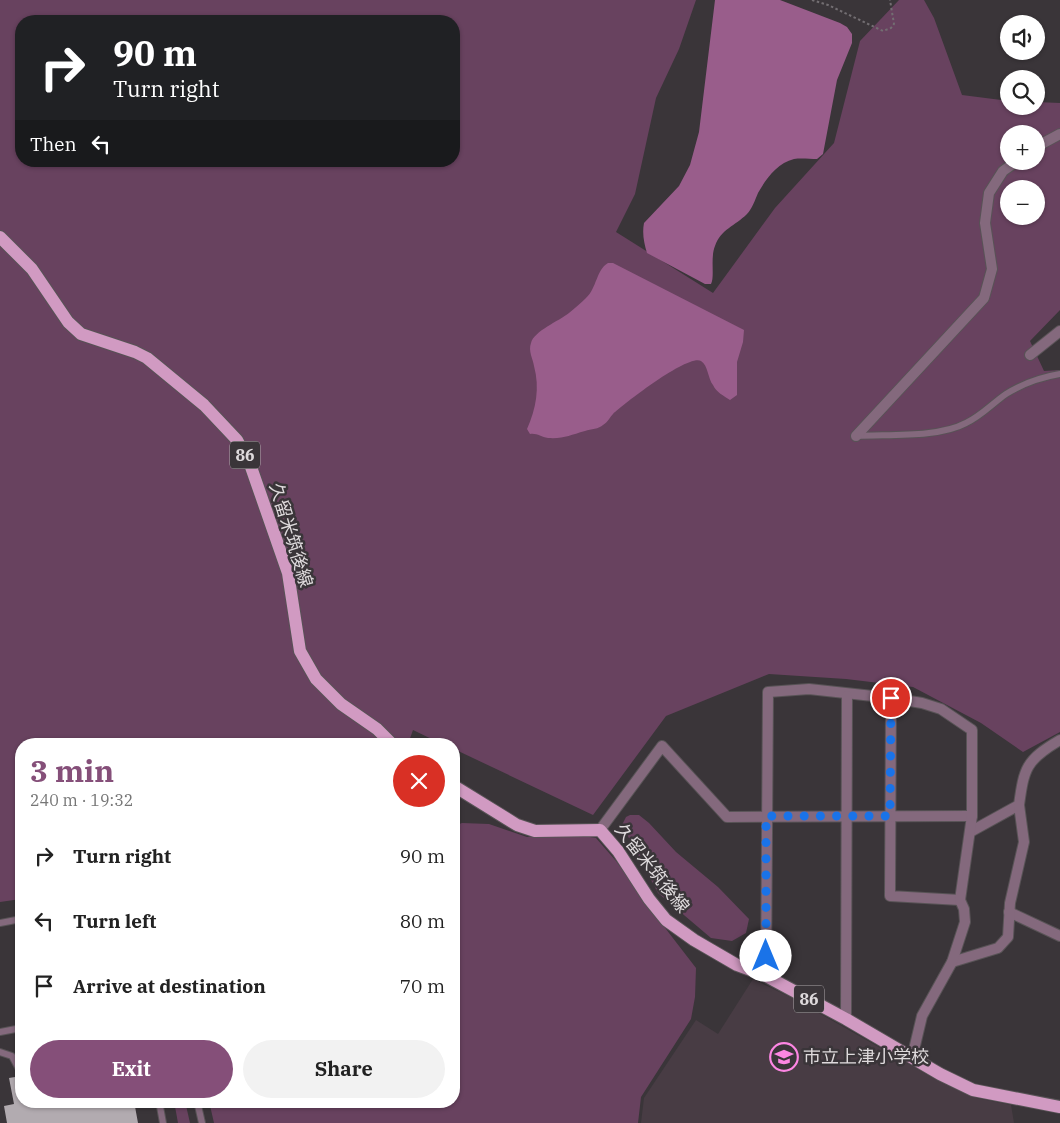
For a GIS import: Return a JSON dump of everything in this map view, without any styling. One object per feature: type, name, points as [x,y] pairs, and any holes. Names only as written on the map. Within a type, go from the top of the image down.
[{"type":"main road","name":"久留米筑後線","points":[[0,237],[32,269],[68,322],[81,334],[135,352],[147,358],[204,406],[237,440],[251,467],[288,572],[300,650],[316,679],[341,704],[377,729],[386,738]]},
{"type":"main road","name":"久留米筑後線","points":[[460,790],[518,825],[535,831],[600,830],[618,851],[666,920],[694,940],[737,965],[766,976],[846,1019],[912,1058],[972,1090],[1060,1107]]},
{"type":"street","points":[[1045,143],[1060,134]]},
{"type":"street","points":[[856,436],[984,298],[992,269],[985,222],[989,193],[1005,170]]},
{"type":"street","points":[[1030,355],[1060,331]]},
{"type":"street","points":[[766,976],[768,692],[809,689],[891,698],[922,703],[941,709],[972,730],[972,816],[960,900],[964,909],[965,922],[952,962],[922,1016],[912,1058]]},
{"type":"street","points":[[846,1019],[847,696]]},
{"type":"street","points":[[891,698],[890,896],[960,900]]},
{"type":"street","points":[[952,962],[998,948],[1008,937],[1009,912],[1024,842],[1019,805],[1023,776],[1031,760],[1060,740]]},
{"type":"street","points":[[600,830],[662,746],[727,817],[972,816]]},
{"type":"street","points":[[970,832],[1019,805]]},
{"type":"street","points":[[1009,912],[1060,936]]},
{"type":"lane","points":[[856,436],[934,433],[954,428],[966,423],[1008,393],[1038,379],[1060,374]]},
{"type":"lane","points":[[0,923],[15,920]]},
{"type":"lane","points":[[0,1032],[15,1029]]},
{"type":"lane","points":[[0,1052],[12,1056],[15,1062]]},
{"type":"lane","points":[[159,1108],[162,1123]]},
{"type":"lane","points":[[199,1108],[202,1123]]},
{"type":"path","points":[[812,0],[883,31],[891,28],[894,24],[890,0]]},
{"type":"shaded area","points":[[0,0],[696,0],[679,49],[656,98],[635,194],[616,232],[713,293],[775,208],[834,143],[860,41],[899,0],[924,0],[934,18],[962,95],[1000,100],[1000,115],[1045,115],[1045,102],[1060,103],[1060,310],[1030,341],[1044,371],[1060,370],[1060,732],[1023,752],[981,723],[913,687],[846,679],[769,674],[666,716],[593,815],[460,752],[460,738],[430,738],[413,730],[410,738],[15,738],[15,900],[0,902]]},
{"type":"shaded area","points":[[715,0],[780,0],[847,27],[852,34],[852,43],[837,80],[823,154],[817,159],[794,159],[788,161],[768,177],[749,212],[718,240],[713,256],[712,281],[711,284],[705,284],[647,253],[643,230],[644,223],[679,186],[690,165],[699,132]]},
{"type":"shaded area","points":[[608,263],[613,263],[744,330],[743,342],[737,362],[737,395],[730,400],[720,394],[711,382],[703,363],[701,361],[694,361],[683,365],[657,381],[620,408],[599,427],[558,438],[530,434],[527,429],[533,414],[537,390],[536,374],[530,352],[531,343],[537,334],[569,313],[590,294],[601,270]]},
{"type":"shaded area","points":[[639,815],[649,823],[676,852],[718,887],[749,919],[746,933],[732,941],[711,938],[658,893],[622,825],[626,817]]},
{"type":"shaded area","points":[[460,824],[489,824],[527,837],[577,835],[596,838],[616,861],[696,968],[695,997],[691,1019],[641,1097],[638,1123],[214,1123],[211,1108],[460,1108]]},
{"type":"shaded area","name":"市立上津小学校","points":[[753,979],[796,1000],[935,1079],[977,1098],[1011,1105],[1014,1123],[641,1123],[644,1098],[696,1020],[718,1034]]},
{"type":"shaded area","points":[[175,1108],[187,1108],[190,1123],[178,1123]]},
{"type":"building","points":[[15,1077],[15,1108],[135,1108],[138,1123],[7,1123],[4,1106],[14,1104],[9,1078]]},
{"type":"place","name":"市立上津小学校","points":[[784,1057]]},
{"type":"route","points":[[766,956],[766,816],[890,816],[891,698]]}]
